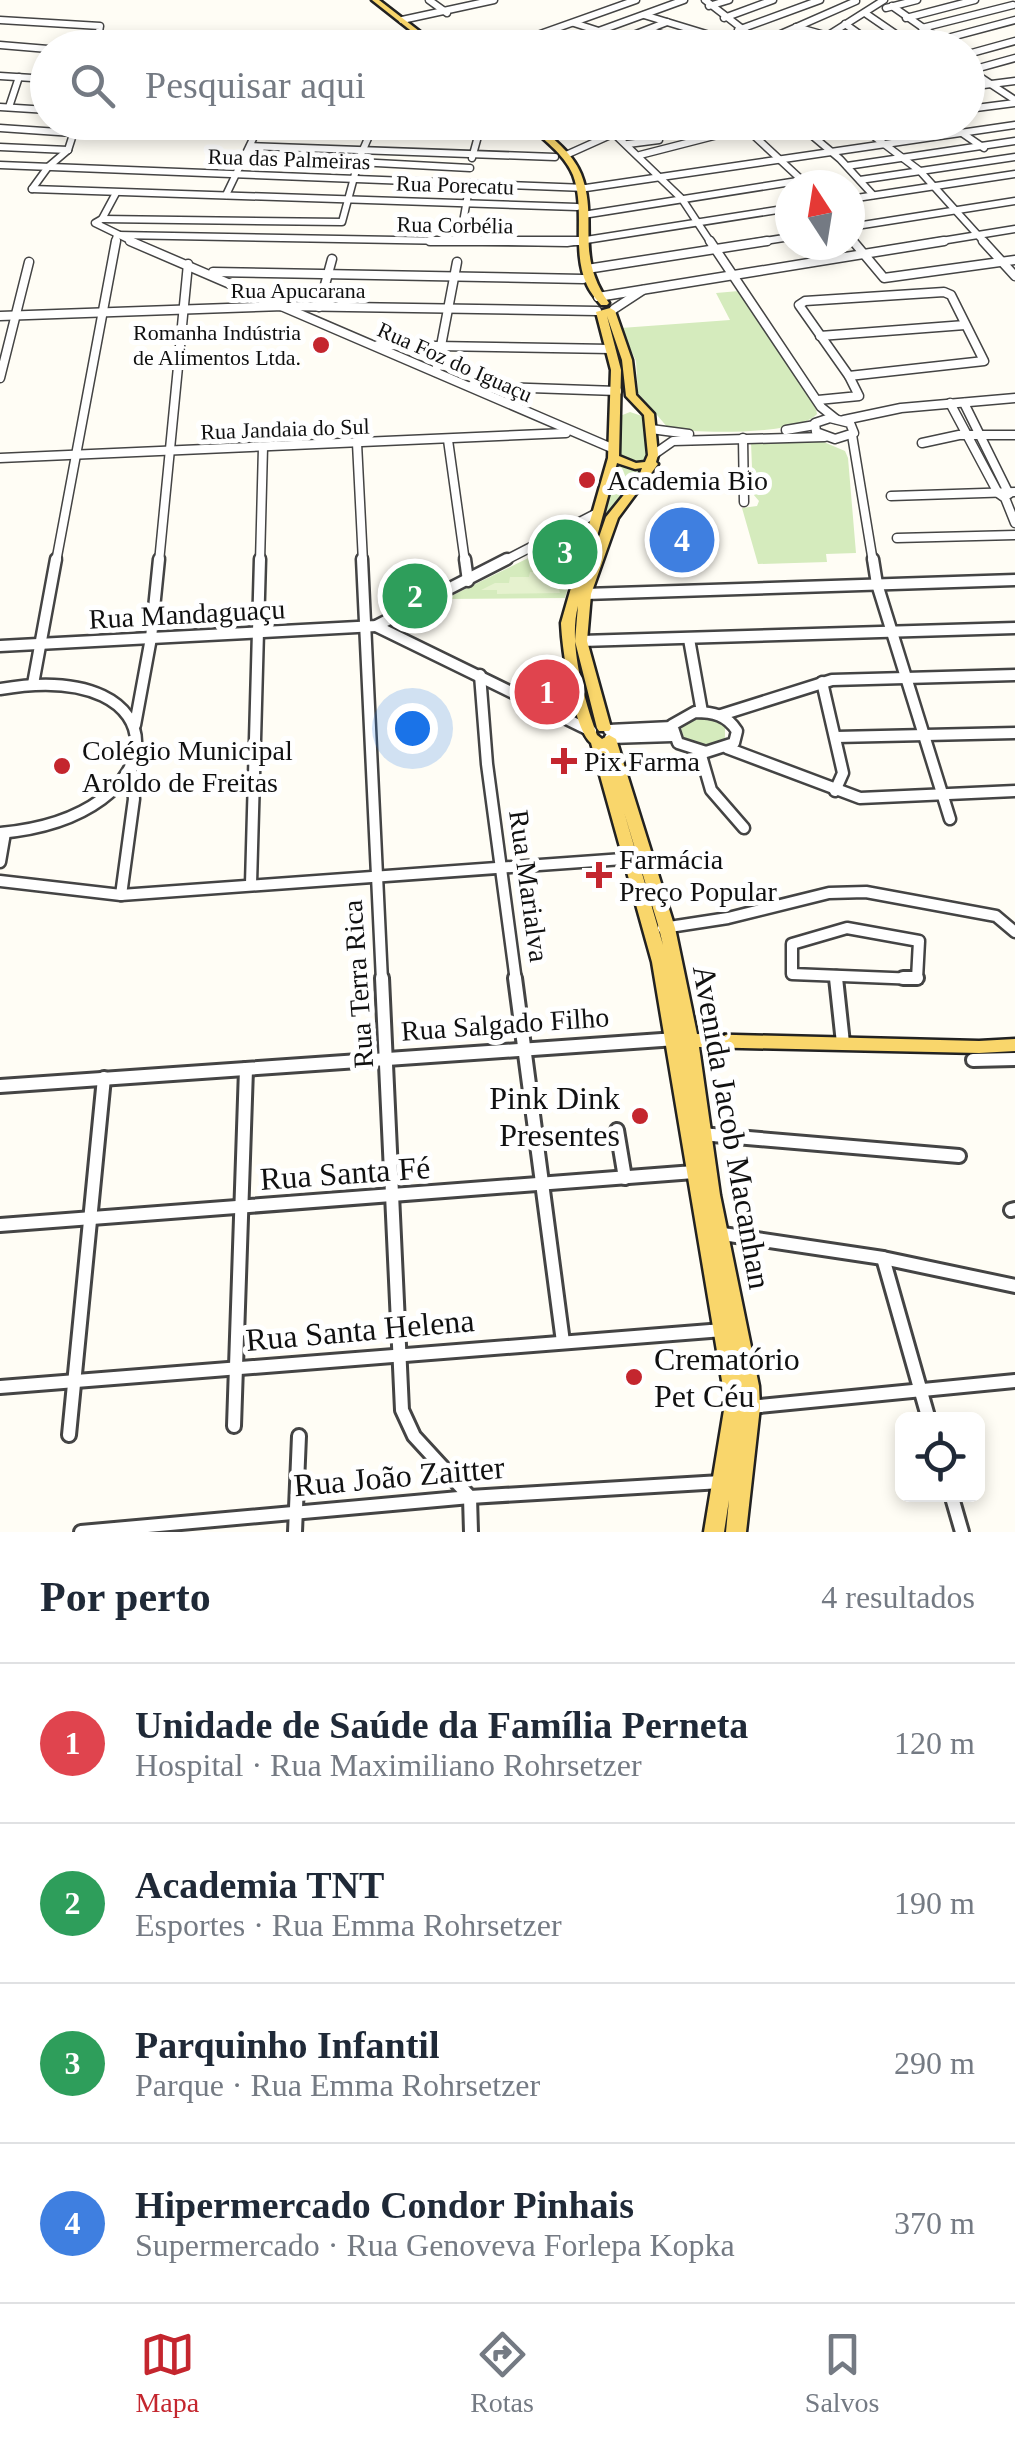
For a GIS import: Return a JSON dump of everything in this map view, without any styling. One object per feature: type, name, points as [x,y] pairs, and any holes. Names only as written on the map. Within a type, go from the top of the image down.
[{"type":"main road","points":[[371,0],[415,30]]},
{"type":"main road","points":[[371,0],[408,30]]},
{"type":"main road","name":"Avenida Jacob Macanhan","points":[[545,140],[561,156],[579,188],[585,274],[604,306],[627,360],[631,396],[650,415],[652,430],[652,460],[612,516],[585,594],[580,642],[659,928],[701,1134],[735,1404],[714,1532]]},
{"type":"main road","name":"Avenida Jacob Macanhan","points":[[603,735],[584,712],[568,646],[567,624],[613,454],[617,391],[604,306]]},
{"type":"main road","points":[[616,415],[634,410],[650,415]]},
{"type":"main road","points":[[613,454],[635,466],[652,460]]},
{"type":"main road","points":[[584,712],[601,712]]},
{"type":"main road","name":"Avenida Jacob Macanhan","points":[[683,1040],[694,1172],[750,1408],[736,1532]]},
{"type":"main road","name":"Rua Salgado Filho","points":[[683,1040],[1015,1045]]},
{"type":"main road","points":[[721,1482],[743,1484]]},
{"type":"street","points":[[429,0],[447,13]]},
{"type":"street","points":[[402,20],[494,0]]},
{"type":"street","points":[[604,0],[621,5]]},
{"type":"street","points":[[552,30],[636,0]]},
{"type":"street","points":[[602,30],[684,0]]},
{"type":"street","points":[[706,3],[729,0]]},
{"type":"street","points":[[726,17],[774,0]]},
{"type":"street","points":[[706,3],[741,29],[820,0]]},
{"type":"street","points":[[791,30],[853,1],[889,6],[917,0]]},
{"type":"street","points":[[906,18],[975,0]]},
{"type":"street","points":[[1002,0],[1014,6]]},
{"type":"street","points":[[836,30],[874,6]]},
{"type":"street","points":[[889,6],[925,30]]},
{"type":"street","points":[[922,28],[1014,6]]},
{"type":"street","points":[[865,13],[890,30]]},
{"type":"street","points":[[642,15],[697,30]]},
{"type":"street","points":[[0,20],[100,26],[99,30]]},
{"type":"street","points":[[978,30],[1015,20]]},
{"type":"street","points":[[32,30],[35,22]]},
{"type":"street","points":[[573,22],[596,30]]},
{"type":"street","points":[[648,30],[667,22]]},
{"type":"street","points":[[845,24],[854,30]]},
{"type":"street","points":[[796,28],[804,30]]},
{"type":"street","points":[[27,47],[30,38]]},
{"type":"street","points":[[985,46],[1015,38]]},
{"type":"street","points":[[0,46],[30,47]]},
{"type":"street","points":[[985,66],[1015,58]]},
{"type":"street","points":[[0,76],[30,78]]},
{"type":"street","points":[[9,107],[19,77]]},
{"type":"street","points":[[985,81],[1015,101]]},
{"type":"street","points":[[985,85],[1015,81]]},
{"type":"street","points":[[985,106],[1015,101]]},
{"type":"street","points":[[0,107],[30,109]]},
{"type":"street","name":"Rua das Palmeiras","points":[[985,129],[1015,125]]},
{"type":"street","points":[[0,128],[30,130]]},
{"type":"street","points":[[48,167],[68,150],[71,140]]},
{"type":"street","points":[[222,221],[228,195],[253,140]]},
{"type":"street","points":[[33,684],[117,235],[95,223],[102,219],[342,222],[367,140]]},
{"type":"street","points":[[358,162],[470,166],[477,140]]},
{"type":"street","points":[[250,146],[561,156],[591,140]]},
{"type":"street","points":[[624,140],[682,198],[820,405],[853,432],[877,584],[950,819]]},
{"type":"street","points":[[628,144],[658,140]]},
{"type":"street","points":[[640,154],[705,140]]},
{"type":"street","points":[[759,140],[792,170]]},
{"type":"street","points":[[818,140],[851,170]]},
{"type":"street","points":[[878,140],[920,171],[1015,272]]},
{"type":"street","name":"Rua das Palmeiras","points":[[0,166],[579,188],[911,140]]},
{"type":"street","points":[[972,140],[1015,166]]},
{"type":"street","points":[[847,166],[1015,141]]},
{"type":"street","points":[[0,147],[68,150]]},
{"type":"street","points":[[865,179],[1015,157]]},
{"type":"street","name":"Rua Porecatu","points":[[48,167],[32,189],[466,203],[580,211],[775,187]]},
{"type":"street","points":[[102,219],[124,170]]},
{"type":"street","points":[[865,197],[1015,174]]},
{"type":"street","points":[[463,222],[470,184]]},
{"type":"street","points":[[865,186],[873,196]]},
{"type":"street","points":[[865,225],[1015,201]]},
{"type":"street","name":"Rua Corbélia","points":[[117,235],[580,242],[775,210]]},
{"type":"street","name":"Rua Apucarana","points":[[865,254],[1015,230]]},
{"type":"street","name":"Rua Foz do Iguaçu","points":[[117,235],[572,432],[613,454]]},
{"type":"street","points":[[207,272],[453,277],[585,274],[775,239]]},
{"type":"street","points":[[865,255],[884,278],[1006,260]]},
{"type":"street","points":[[319,307],[332,259]]},
{"type":"street","name":"Rua Apucarana","points":[[0,316],[284,306],[448,310],[604,306],[644,290],[829,260]]},
{"type":"street","points":[[0,378],[29,262]]},
{"type":"street","points":[[436,372],[457,262]]},
{"type":"street","points":[[135,725],[151,638],[188,264]]},
{"type":"street","points":[[604,306],[626,301],[644,290]]},
{"type":"street","points":[[820,405],[859,396],[800,302],[944,292],[950,295],[984,360],[848,376]]},
{"type":"street","points":[[820,336],[965,325]]},
{"type":"street","points":[[372,345],[612,348]]},
{"type":"street","points":[[465,386],[617,391]]},
{"type":"street","points":[[652,430],[687,437],[742,438],[914,407],[967,408],[981,401],[1015,398]]},
{"type":"street","points":[[820,405],[816,432],[850,449],[858,460]]},
{"type":"street","points":[[967,408],[1007,494],[1015,523]]},
{"type":"street","points":[[953,409],[1007,494]]},
{"type":"street","points":[[652,460],[667,443],[687,437],[776,434],[828,438],[853,432],[878,414]]},
{"type":"street","name":"Rua Jandaia do Sul","points":[[0,458],[572,432]]},
{"type":"street","points":[[922,443],[1015,434]]},
{"type":"street","points":[[742,438],[744,502]]},
{"type":"street","points":[[448,440],[468,581]]},
{"type":"street","name":"Rua Terra Rica","points":[[357,443],[370,627],[376,874],[388,1059],[402,1410],[407,1424],[470,1497]]},
{"type":"street","points":[[251,884],[263,447]]},
{"type":"street","points":[[892,496],[1007,494]]},
{"type":"street","points":[[370,627],[599,512]]},
{"type":"street","points":[[553,538],[576,532],[590,541]]},
{"type":"street","points":[[897,538],[1015,534]]},
{"type":"street","points":[[585,594],[1015,580]]},
{"type":"street","points":[[370,627],[603,735],[672,731]]},
{"type":"street","name":"Rua Mandaguaçu","points":[[0,646],[370,627]]},
{"type":"street","points":[[580,642],[1015,628]]},
{"type":"street","points":[[689,639],[702,712]]},
{"type":"street","name":"Rua Marialva","points":[[480,675],[563,1342]]},
{"type":"street","points":[[672,731],[682,716],[702,712],[721,715],[822,682],[1015,675]]},
{"type":"street","points":[[822,682],[843,780],[834,791]]},
{"type":"street","points":[[0,688],[60,684],[97,693],[124,710],[135,725],[139,740],[132,770],[134,798],[121,895]]},
{"type":"street","points":[[721,715],[737,731],[727,748]]},
{"type":"street","points":[[672,731],[682,747],[700,752],[727,748],[860,798],[1015,792]]},
{"type":"street","points":[[836,738],[1015,733]]},
{"type":"street","points":[[700,752],[711,790],[744,828]]},
{"type":"street","points":[[0,862],[3,833],[68,819],[95,806],[117,789],[132,770]]},
{"type":"street","points":[[0,881],[121,895],[638,857]]},
{"type":"street","points":[[659,928],[829,892],[866,892],[996,916],[1015,932]]},
{"type":"street","points":[[847,928],[919,940],[917,979],[836,976],[792,974],[792,944],[847,928]]},
{"type":"street","points":[[836,976],[843,1043]]},
{"type":"street","name":"Rua Salgado Filho","points":[[0,1086],[683,1040]]},
{"type":"street","points":[[973,1060],[1015,1059]]},
{"type":"street","points":[[234,1426],[246,1069]]},
{"type":"street","points":[[70,1435],[104,1078]]},
{"type":"street","points":[[617,1130],[625,1178]]},
{"type":"street","points":[[701,1134],[959,1156]]},
{"type":"street","name":"Rua Santa Fé","points":[[0,1226],[694,1172]]},
{"type":"street","points":[[711,1232],[882,1258],[1015,1286]]},
{"type":"street","points":[[882,1258],[927,1412]]},
{"type":"street","name":"Rua Santa Helena","points":[[0,1387],[724,1330]]},
{"type":"street","points":[[750,1408],[1015,1380]]},
{"type":"street","points":[[295,1532],[299,1436]]},
{"type":"street","name":"Rua João Zaitter","points":[[81,1532],[470,1497],[721,1482]]},
{"type":"street","points":[[470,1497],[471,1532]]},
{"type":"street","points":[[953,1502],[962,1532]]},
{"type":"green space","points":[[739,291],[815,405],[817,414],[790,426],[769,429],[669,429],[638,393],[636,361],[621,328],[730,320],[716,293]]},
{"type":"green space","points":[[630,412],[645,417],[644,462],[628,463],[617,456],[620,416]]},
{"type":"green space","points":[[819,440],[845,451],[848,458],[856,553],[826,554],[827,562],[758,564],[742,508],[757,506],[759,501],[753,494],[751,442]]},
{"type":"green space","points":[[615,464],[645,467],[606,517],[582,579],[573,630],[592,711],[571,644],[579,579]]},
{"type":"green space","points":[[569,538],[581,540],[565,598],[445,599]]},
{"type":"green space","points":[[530,572],[555,572],[560,593],[497,594],[497,590],[481,590],[495,583],[509,583],[510,577],[529,577]]},
{"type":"green space","points":[[707,717],[725,726],[725,740],[699,746],[684,738],[684,723]]},
{"type":"place","name":"Romanha Indústria de Alimentos Ltda.","points":[[321,345]]},
{"type":"place","name":"Academia Bio","points":[[587,480]]},
{"type":"place","name":"Hipermercado Condor Pinhais","points":[[682,540]]},
{"type":"place","name":"Parquinho Infantil","points":[[565,552]]},
{"type":"place","name":"Academia TNT","points":[[415,596]]},
{"type":"place","name":"Unidade de Saúde da Família Perneta","points":[[547,692]]},
{"type":"place","name":"Pix Farma","points":[[564,761]]},
{"type":"place","name":"Colégio Municipal Aroldo de Freitas","points":[[62,766]]},
{"type":"place","name":"Farmácia Preço Popular","points":[[599,875]]},
{"type":"place","name":"Pink Dink Presentes","points":[[640,1116]]},
{"type":"place","name":"Crematório Pet Céu","points":[[634,1377]]}]
